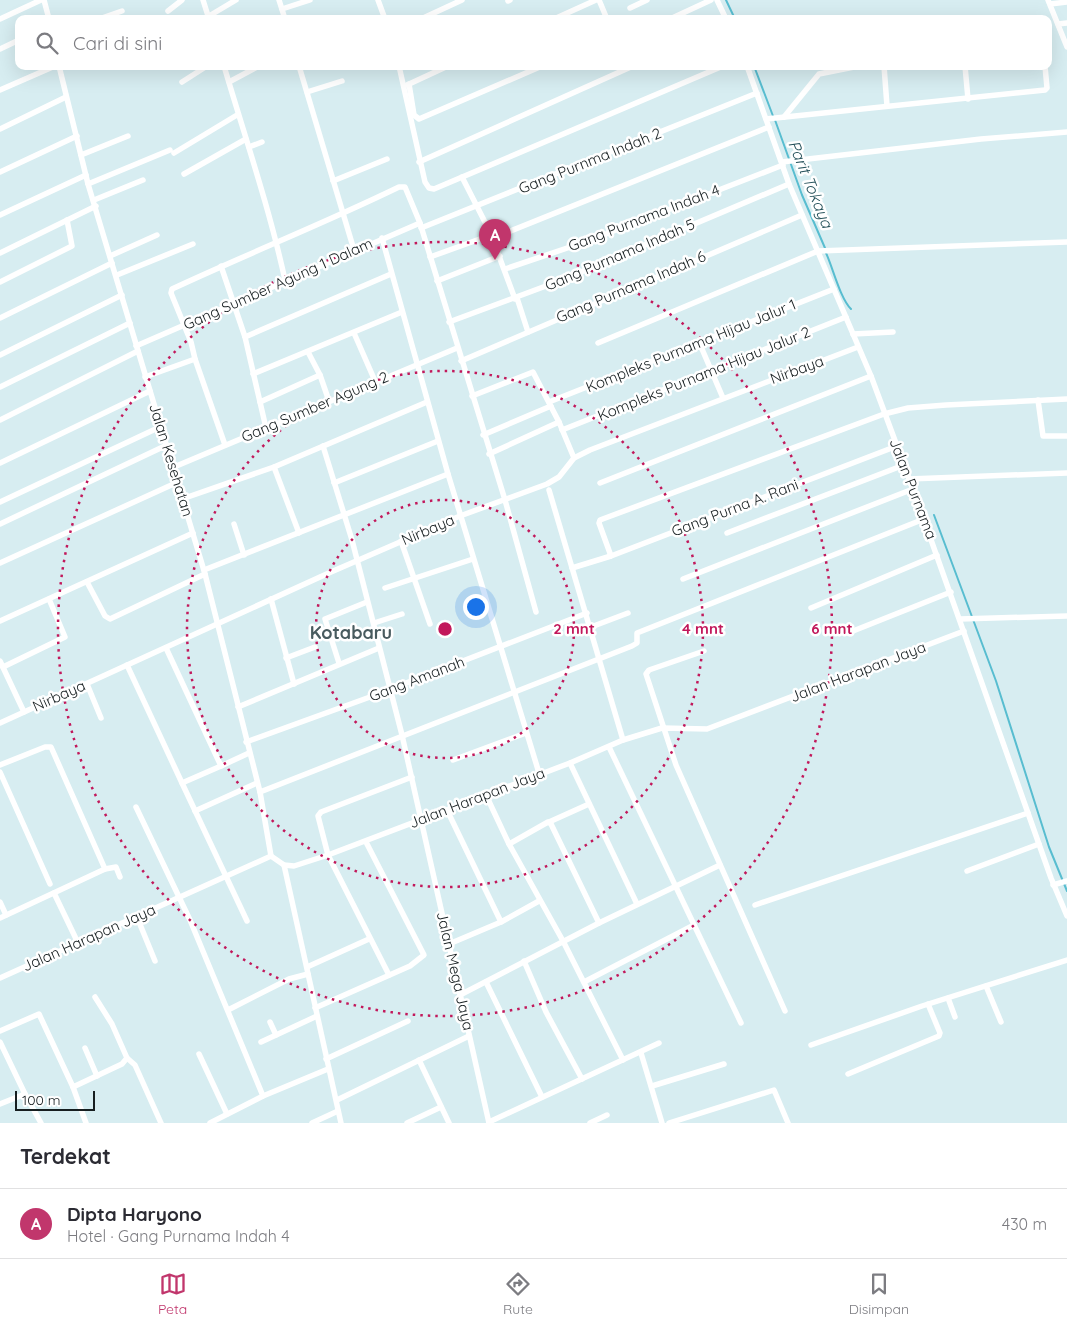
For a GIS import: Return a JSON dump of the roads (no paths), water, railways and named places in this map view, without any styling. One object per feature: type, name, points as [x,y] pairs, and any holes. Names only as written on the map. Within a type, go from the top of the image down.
[{"type":"street","points":[[0,19],[42,0],[48,15]]},
{"type":"street","points":[[168,10],[182,0]]},
{"type":"street","points":[[203,0],[206,15]]},
{"type":"street","points":[[212,15],[236,0]]},
{"type":"street","points":[[279,0],[284,15]]},
{"type":"street","points":[[282,9],[310,0]]},
{"type":"street","points":[[378,0],[384,15]]},
{"type":"street","points":[[430,15],[462,0]]},
{"type":"street","points":[[563,15],[598,0],[605,15]]},
{"type":"street","points":[[630,8],[647,0]]},
{"type":"street","points":[[679,15],[711,0]]},
{"type":"street","points":[[717,0],[724,15]]},
{"type":"street","points":[[1067,2],[1049,2],[1067,47]]},
{"type":"street","points":[[110,15],[122,11]]},
{"type":"street","points":[[1058,24],[1067,23]]},
{"type":"street","points":[[0,48],[15,42]]},
{"type":"street","points":[[0,90],[46,70]]},
{"type":"street","name":"Jalan Kesehatan","points":[[60,70],[88,184],[117,275],[145,377],[168,445],[218,624],[260,792],[271,856]]},
{"type":"street","points":[[182,82],[201,70]]},
{"type":"street","points":[[225,70],[237,115],[249,147],[276,241],[285,280]]},
{"type":"street","points":[[229,82],[251,70]]},
{"type":"street","points":[[300,70],[354,250]]},
{"type":"street","points":[[400,70],[414,114],[419,119],[533,70]]},
{"type":"street","points":[[406,85],[439,70]]},
{"type":"street","points":[[419,162],[624,70]]},
{"type":"street","points":[[406,85],[419,162],[425,182],[430,189],[440,188],[714,70]]},
{"type":"street","name":"Jalan Purnama","points":[[749,70],[768,119],[769,127],[786,162],[789,184],[802,215],[823,251],[834,289],[871,376],[951,592],[1039,844],[1067,916]]},
{"type":"street","points":[[781,117],[819,74],[839,70]]},
{"type":"street","points":[[884,70],[887,106]]},
{"type":"street","points":[[965,70],[968,98]]},
{"type":"street","points":[[768,119],[1045,90],[1047,88],[1045,70]]},
{"type":"street","points":[[307,92],[342,81]]},
{"type":"street","name":"Gang Purnma Indah 2","points":[[420,226],[477,207],[758,93]]},
{"type":"street","points":[[0,129],[66,97]]},
{"type":"street","points":[[88,184],[172,152],[237,115]]},
{"type":"street","points":[[430,257],[492,237],[769,127]]},
{"type":"street","name":"Gang Purnama Indah 4","points":[[504,269],[588,241],[786,162],[981,139],[1067,132]]},
{"type":"street","points":[[0,172],[77,136]]},
{"type":"street","points":[[81,155],[128,136]]},
{"type":"street","points":[[184,174],[246,139]]},
{"type":"street","points":[[249,147],[262,142]]},
{"type":"street","points":[[333,181],[387,160]]},
{"type":"street","points":[[0,215],[86,175]]},
{"type":"street","points":[[462,178],[492,237],[528,332]]},
{"type":"street","points":[[0,254],[67,220],[95,203],[143,180]]},
{"type":"street","name":"Gang Purnama Indah 5","points":[[449,322],[516,298],[789,184]]},
{"type":"street","points":[[225,445],[171,290],[276,241],[344,214],[399,187],[406,188],[430,257],[483,435],[505,500],[536,612]]},
{"type":"street","name":"Gang Purnama Indah 6","points":[[461,361],[802,215]]},
{"type":"street","points":[[0,282],[72,246],[67,220]]},
{"type":"street","name":"Gang Sumber Agung 1 Dalam","points":[[0,420],[184,325],[382,238],[420,226]]},
{"type":"street","points":[[110,256],[157,235]]},
{"type":"street","points":[[382,238],[416,365],[460,516],[539,773]]},
{"type":"street","points":[[598,343],[823,251],[1067,242]]},
{"type":"street","points":[[117,275],[193,244]]},
{"type":"street","points":[[437,281],[500,256]]},
{"type":"street","points":[[0,318],[112,263]]},
{"type":"street","points":[[221,266],[235,302],[245,337],[266,428]]},
{"type":"street","points":[[245,337],[391,274]]},
{"type":"street","name":"Kompleks Purnama Hijau Jalur 1","points":[[483,435],[550,404],[699,342],[834,289]]},
{"type":"street","points":[[0,355],[122,295]]},
{"type":"street","points":[[253,374],[402,312]]},
{"type":"street","name":"Kompleks Purnama Hijau Jalur 2","points":[[562,430],[846,317]]},
{"type":"street","points":[[0,387],[130,323]]},
{"type":"street","points":[[853,334],[893,332]]},
{"type":"street","points":[[354,333],[375,381]]},
{"type":"street","points":[[699,342],[722,398]]},
{"type":"street","name":"Nirbaya","points":[[0,723],[401,541],[460,516],[548,487],[559,477],[574,458],[636,431],[858,347]]},
{"type":"street","name":"Gang Sumber Agung 2","points":[[174,467],[457,348]]},
{"type":"street","points":[[308,352],[320,375],[329,401]]},
{"type":"street","points":[[145,377],[195,359]]},
{"type":"street","points":[[472,396],[533,372],[559,422],[574,458]]},
{"type":"street","points":[[260,402],[320,375]]},
{"type":"street","points":[[600,483],[871,376]]},
{"type":"street","points":[[0,462],[150,391]]},
{"type":"street","points":[[611,556],[599,524],[600,520],[884,414],[927,407],[1067,399]]},
{"type":"street","points":[[1038,400],[1043,436],[1067,436]]},
{"type":"street","points":[[182,499],[274,467],[427,402]]},
{"type":"street","points":[[489,454],[559,422]]},
{"type":"street","points":[[0,502],[162,426]]},
{"type":"street","points":[[334,483],[438,441]]},
{"type":"street","points":[[0,524],[168,445]]},
{"type":"street","name":"Jalan Mega Jaya","points":[[323,446],[374,623],[402,735],[489,1122]]},
{"type":"street","name":"Gang Purna A. Rani","points":[[572,568],[611,556],[896,446]]},
{"type":"street","points":[[727,533],[904,465]]},
{"type":"street","points":[[274,467],[299,533]]},
{"type":"street","points":[[909,479],[1067,473]]},
{"type":"street","points":[[87,582],[105,616],[110,619],[204,572],[448,474]]},
{"type":"street","points":[[0,562],[178,482]]},
{"type":"street","points":[[548,487],[587,613],[623,740]]},
{"type":"street","points":[[683,579],[913,489]]},
{"type":"street","points":[[260,792],[600,659],[636,644],[639,631],[688,614],[924,519]]},
{"type":"street","points":[[234,524],[244,555]]},
{"type":"street","points":[[0,622],[193,533]]},
{"type":"street","points":[[401,541],[430,624]]},
{"type":"street","points":[[811,608],[937,555]]},
{"type":"street","points":[[385,588],[473,559]]},
{"type":"street","points":[[848,633],[951,592]]},
{"type":"street","points":[[24,712],[1,664],[65,637],[49,599]]},
{"type":"street","points":[[271,599],[294,684]]},
{"type":"street","points":[[338,663],[325,619],[367,602]]},
{"type":"street","name":"Gang Amanah","points":[[246,742],[390,690],[587,613]]},
{"type":"street","points":[[591,627],[628,613]]},
{"type":"street","points":[[374,623],[402,614]]},
{"type":"street","points":[[960,619],[1067,616]]},
{"type":"street","name":"Jalan Harapan Jaya","points":[[284,865],[294,866],[366,842],[539,773],[570,763],[623,740],[662,728],[707,729],[964,632]]},
{"type":"street","points":[[286,658],[315,647]]},
{"type":"street","points":[[166,648],[221,766]]},
{"type":"street","points":[[238,707],[294,684],[338,663],[379,648]]},
{"type":"street","points":[[704,650],[646,672],[662,728],[676,765],[784,1011]]},
{"type":"street","points":[[127,665],[247,921]]},
{"type":"street","points":[[87,684],[101,718]]},
{"type":"street","points":[[453,760],[526,733]]},
{"type":"street","points":[[0,765],[45,747],[51,747],[106,869]]},
{"type":"street","points":[[609,747],[741,1024]]},
{"type":"street","points":[[182,783],[249,753]]},
{"type":"street","points":[[570,763],[637,904]]},
{"type":"street","points":[[0,772],[50,884]]},
{"type":"street","points":[[389,975],[369,939],[328,855],[318,816],[321,812],[412,777]]},
{"type":"street","points":[[194,811],[257,783]]},
{"type":"street","points":[[486,795],[509,844],[539,901],[563,941],[624,1060]]},
{"type":"street","points":[[509,844],[538,826],[589,804]]},
{"type":"street","points":[[136,807],[179,898],[263,1096]]},
{"type":"street","points":[[447,810],[501,922]]},
{"type":"street","points":[[755,905],[1028,813]]},
{"type":"street","points":[[549,822],[599,923]]},
{"type":"street","points":[[316,1008],[417,962],[424,955],[366,842]]},
{"type":"street","points":[[967,871],[1039,844]]},
{"type":"street","points":[[271,856],[284,865],[341,1123]]},
{"type":"street","name":"Jalan Harapan Jaya","points":[[0,978],[271,856]]},
{"type":"street","points":[[460,995],[637,904],[675,888],[720,865]]},
{"type":"street","points":[[0,902],[3,917],[106,869],[116,867],[120,877]]},
{"type":"street","points":[[1054,884],[1067,881]]},
{"type":"street","points":[[54,893],[78,943]]},
{"type":"street","points":[[449,944],[501,922],[539,901]]},
{"type":"street","points":[[137,917],[155,961]]},
{"type":"street","points":[[584,982],[694,925]]},
{"type":"street","points":[[307,967],[369,939]]},
{"type":"street","points":[[812,1045],[928,1004],[1067,960]]},
{"type":"street","points":[[524,961],[546,1012],[582,1079]]},
{"type":"street","points":[[228,1010],[289,979],[308,974]]},
{"type":"street","points":[[486,982],[542,1097]]},
{"type":"street","points":[[986,986],[1001,1022]]},
{"type":"street","points":[[95,996],[112,1024],[127,1058],[135,1064],[161,1123]]},
{"type":"street","points":[[948,998],[955,1017]]},
{"type":"street","points":[[848,1074],[939,1036],[940,1033],[928,1004]]},
{"type":"street","points":[[0,1031],[39,1014],[73,1087],[86,1123]]},
{"type":"street","points":[[261,1042],[317,1016]]},
{"type":"street","points":[[326,1059],[408,1020]]},
{"type":"street","points":[[270,1022],[276,1036]]},
{"type":"street","points":[[337,1100],[469,1036]]},
{"type":"street","points":[[0,1042],[41,1123]]},
{"type":"street","points":[[489,1122],[659,1043]]},
{"type":"street","points":[[84,1048],[97,1076]]},
{"type":"street","points":[[641,1053],[662,1123]]},
{"type":"street","points":[[199,1054],[227,1114]]},
{"type":"street","points":[[73,1087],[122,1064],[127,1058]]},
{"type":"street","points":[[419,1060],[450,1123]]},
{"type":"street","points":[[652,1086],[724,1064]]},
{"type":"street","points":[[212,1122],[263,1096],[328,1069]]},
{"type":"street","points":[[669,1123],[774,1090],[788,1123]]},
{"type":"street","points":[[0,1104],[25,1094]]},
{"type":"street","points":[[406,1123],[442,1106]]},
{"type":"street","points":[[312,1123],[338,1110]]},
{"type":"street","points":[[590,1123],[607,1115]]},
{"type":"waterway","name":"Parit Tokaya","points":[[726,0],[733,15]]},
{"type":"waterway","name":"Parit Tokaya","points":[[756,70],[773,116]]},
{"type":"waterway","name":"Parit Tokaya","points":[[775,120],[802,195],[825,248]]},
{"type":"waterway","name":"Parit Tokaya","points":[[826,253],[840,290],[851,309]]},
{"type":"waterway","points":[[934,515],[996,681],[1049,847],[1067,891]]},
{"type":"place","name":"Dipta Haryono","points":[[495,260]]},
{"type":"district","name":"Kotabaru","points":[[351,633]]}]
